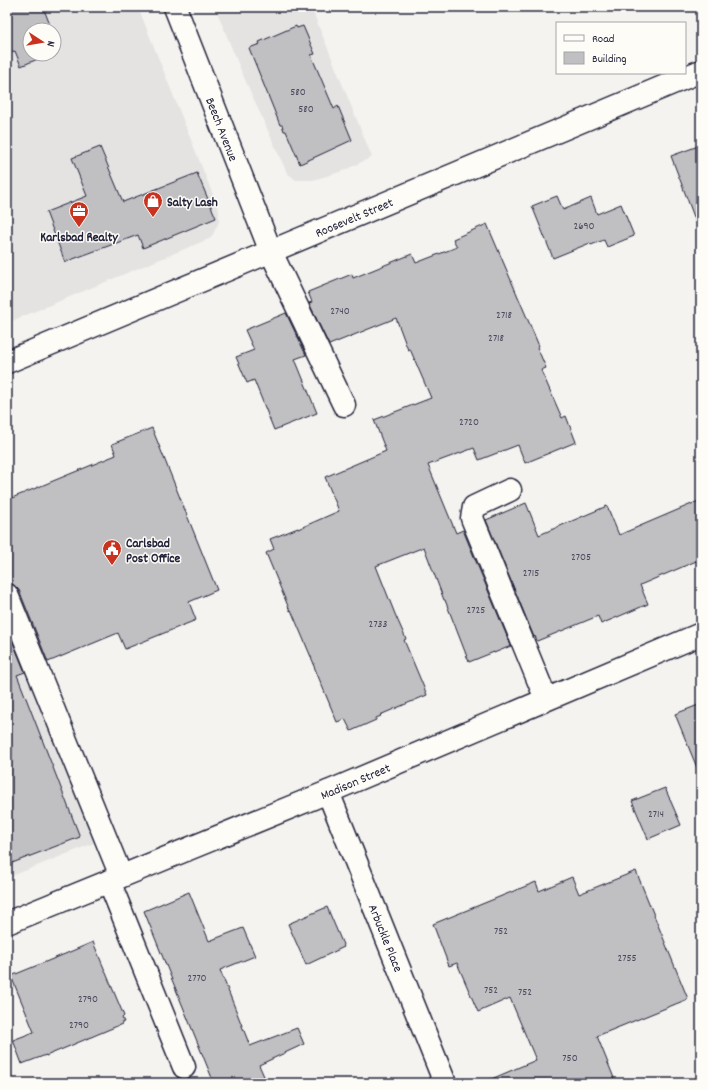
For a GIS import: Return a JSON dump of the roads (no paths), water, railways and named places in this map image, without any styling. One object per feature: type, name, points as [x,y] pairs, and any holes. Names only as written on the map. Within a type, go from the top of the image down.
[{"type":"street","name":"Beech Avenue","points":[[175,7],[271,252],[344,405]]},
{"type":"street","name":"Roosevelt Street","points":[[7,362],[701,71]]},
{"type":"street","points":[[510,490],[474,508],[472,518],[546,699]]},
{"type":"street","points":[[7,595],[115,879],[184,1067]]},
{"type":"street","name":"Madison Street","points":[[7,923],[328,792],[701,634]]},
{"type":"street","name":"Arbuckle Place","points":[[328,792],[445,1083]]},
{"type":"place","name":"Salty Lash","points":[[153,218]]},
{"type":"place","name":"Karlsbad Realty","points":[[79,228]]},
{"type":"place","name":"Carlsbad Post Office","points":[[112,566]]}]
